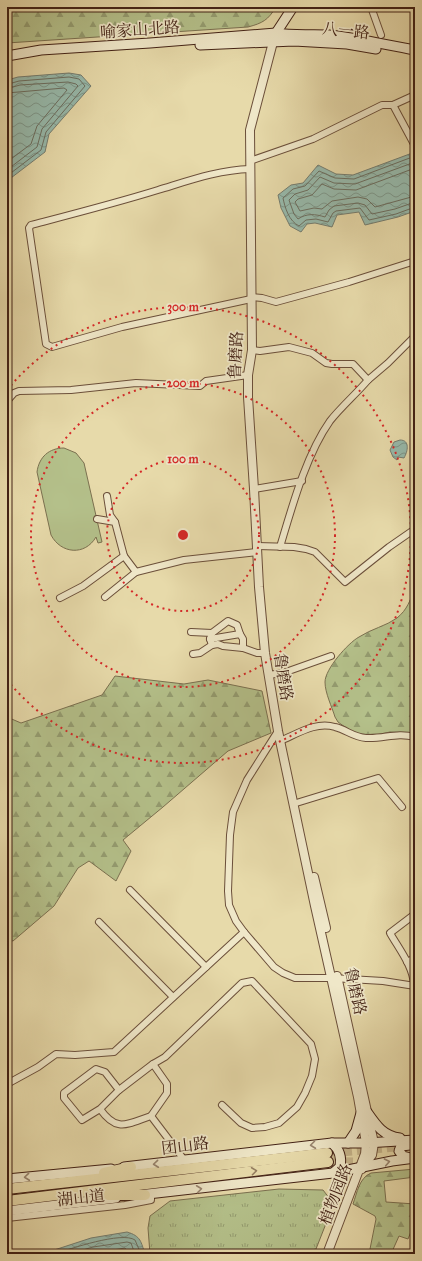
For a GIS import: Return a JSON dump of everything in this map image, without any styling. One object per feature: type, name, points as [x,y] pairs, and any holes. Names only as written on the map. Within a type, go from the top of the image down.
[{"type":"highway","name":"团山路","points":[[7,1189],[328,1157],[7,1201]]},
{"type":"highway","points":[[56,1184],[131,1167]]},
{"type":"highway","points":[[55,1195],[60,1199],[106,1194],[148,1195]]},
{"type":"main road","name":"鲁磨路","points":[[274,38],[293,7]]},
{"type":"main road","name":"八一路","points":[[274,38],[287,35],[327,35],[415,50]]},
{"type":"main road","name":"八一路","points":[[274,38],[294,41],[347,44],[415,55]]},
{"type":"main road","name":"喻家山北路","points":[[7,56],[42,50],[150,43],[274,38]]},
{"type":"main road","name":"喻家山北路","points":[[7,61],[42,54],[274,38]]},
{"type":"main road","points":[[348,1143],[356,1131],[364,1113],[389,1136],[398,1138],[415,1137]]},
{"type":"main road","name":"团山路","points":[[7,1179],[131,1167],[332,1143],[370,1143],[415,1140]]},
{"type":"main road","points":[[332,1143],[338,1149],[341,1157],[340,1166],[333,1173]]},
{"type":"main road","points":[[414,1158],[402,1155],[399,1149],[402,1146],[415,1144]]},
{"type":"main road","points":[[7,1211],[333,1173],[414,1158]]},
{"type":"street","points":[[371,7],[380,28],[381,35]]},
{"type":"street","name":"鲁磨路","points":[[274,38],[250,130],[252,350],[248,375],[248,397],[259,587],[265,653],[278,731],[282,740]]},
{"type":"street","points":[[415,95],[393,105],[382,105],[313,139],[250,165],[200,177],[117,202],[31,225],[29,228],[46,344],[52,347],[122,327],[251,298],[262,298],[276,302],[349,282],[415,261]]},
{"type":"street","points":[[393,105],[415,147]]},
{"type":"street","points":[[280,547],[296,496],[317,443],[331,420],[368,380],[415,336]]},
{"type":"street","points":[[252,350],[260,351],[289,347],[312,353],[326,363],[353,364],[368,380]]},
{"type":"street","points":[[7,401],[14,393],[19,391],[71,390],[136,383],[200,386],[206,381],[248,375]]},
{"type":"street","points":[[254,489],[302,481]]},
{"type":"street","points":[[107,496],[110,515],[115,522],[124,556],[136,572]]},
{"type":"street","points":[[97,519],[115,522]]},
{"type":"street","points":[[105,597],[136,572],[184,560],[280,547],[306,549],[318,554],[345,582],[389,547],[415,529]]},
{"type":"street","points":[[60,598],[83,586],[124,556]]},
{"type":"street","points":[[193,654],[200,653],[228,621],[234,622],[237,625],[243,639],[243,648]]},
{"type":"street","points":[[191,632],[257,653],[265,653]]},
{"type":"street","points":[[211,639],[240,634]]},
{"type":"street","points":[[268,675],[283,673],[331,656]]},
{"type":"street","name":"鲁磨路","points":[[275,712],[370,1143]]},
{"type":"street","points":[[282,740],[315,726],[322,725],[336,727],[358,737],[373,738],[397,734],[415,737]]},
{"type":"street","points":[[278,731],[247,780],[233,812],[230,835],[229,905],[236,921],[244,932],[274,967],[295,978],[334,978],[383,981],[415,986],[413,975],[407,962],[390,933],[415,914]]},
{"type":"street","points":[[295,803],[378,778],[402,807]]},
{"type":"street","points":[[130,890],[206,967]]},
{"type":"street","points":[[99,922],[173,998]]},
{"type":"street","points":[[7,1084],[38,1067],[56,1054],[75,1055],[114,1052],[244,932]]},
{"type":"street","points":[[407,962],[415,958]]},
{"type":"street","points":[[119,1090],[105,1072],[96,1069],[64,1093],[64,1098],[82,1120],[100,1109],[119,1090],[153,1064],[165,1057],[242,983],[252,981],[311,1044],[315,1060],[312,1076],[297,1107],[280,1123],[265,1127],[252,1128],[241,1123],[222,1105]]},
{"type":"street","points":[[100,1109],[112,1122],[121,1126],[150,1116],[167,1093],[167,1084],[153,1064]]},
{"type":"street","points":[[150,1116],[185,1161]]},
{"type":"street","name":"植物园路","points":[[327,1254],[355,1180],[362,1167],[370,1143]]},
{"type":"street","name":"湖山道","points":[[7,1218],[124,1205],[151,1200],[148,1195]]},
{"type":"green space","points":[[7,7],[276,7],[265,20],[248,27],[7,43]]},
{"type":"green space","points":[[59,448],[64,448],[76,453],[84,463],[102,542],[98,543],[96,537],[91,543],[80,550],[67,549],[61,546],[51,535],[37,472],[42,458],[46,454]]},
{"type":"green space","points":[[415,590],[415,733],[390,732],[376,735],[358,734],[352,732],[338,722],[335,717],[325,686],[326,677],[329,670],[343,650],[354,640],[393,621],[401,615]]},
{"type":"green space","points":[[115,676],[184,684],[208,680],[262,691],[271,733],[228,751],[123,840],[131,851],[116,881],[89,861],[78,868],[54,906],[13,941],[7,940],[7,717],[21,723],[102,695]]},
{"type":"green space","points":[[415,1169],[415,1177],[384,1181],[386,1202],[415,1204],[415,1222],[408,1239],[399,1236],[391,1254],[369,1254],[376,1219],[375,1216],[353,1204],[361,1182],[371,1173]]},
{"type":"green space","points":[[279,1189],[323,1190],[330,1199],[327,1221],[316,1249],[293,1254],[150,1254],[148,1228],[150,1216],[170,1201]]},
{"type":"water","points":[[69,73],[81,75],[91,86],[49,134],[45,152],[7,181],[7,78],[11,79],[18,77]]},
{"type":"water","points":[[415,152],[415,211],[365,225],[359,212],[337,215],[332,227],[315,223],[307,224],[301,232],[290,226],[281,208],[278,195],[291,185],[303,183],[318,165],[336,174],[353,175]]},
{"type":"water","points":[[403,440],[407,444],[407,449],[404,458],[398,457],[397,460],[393,457],[390,450],[394,442]]},
{"type":"water","points":[[127,1232],[138,1238],[145,1254],[42,1254],[91,1238]]},
{"type":"tunnel","points":[[327,1153],[409,1145]]},
{"type":"tunnel","points":[[328,1162],[370,1163]]}]
